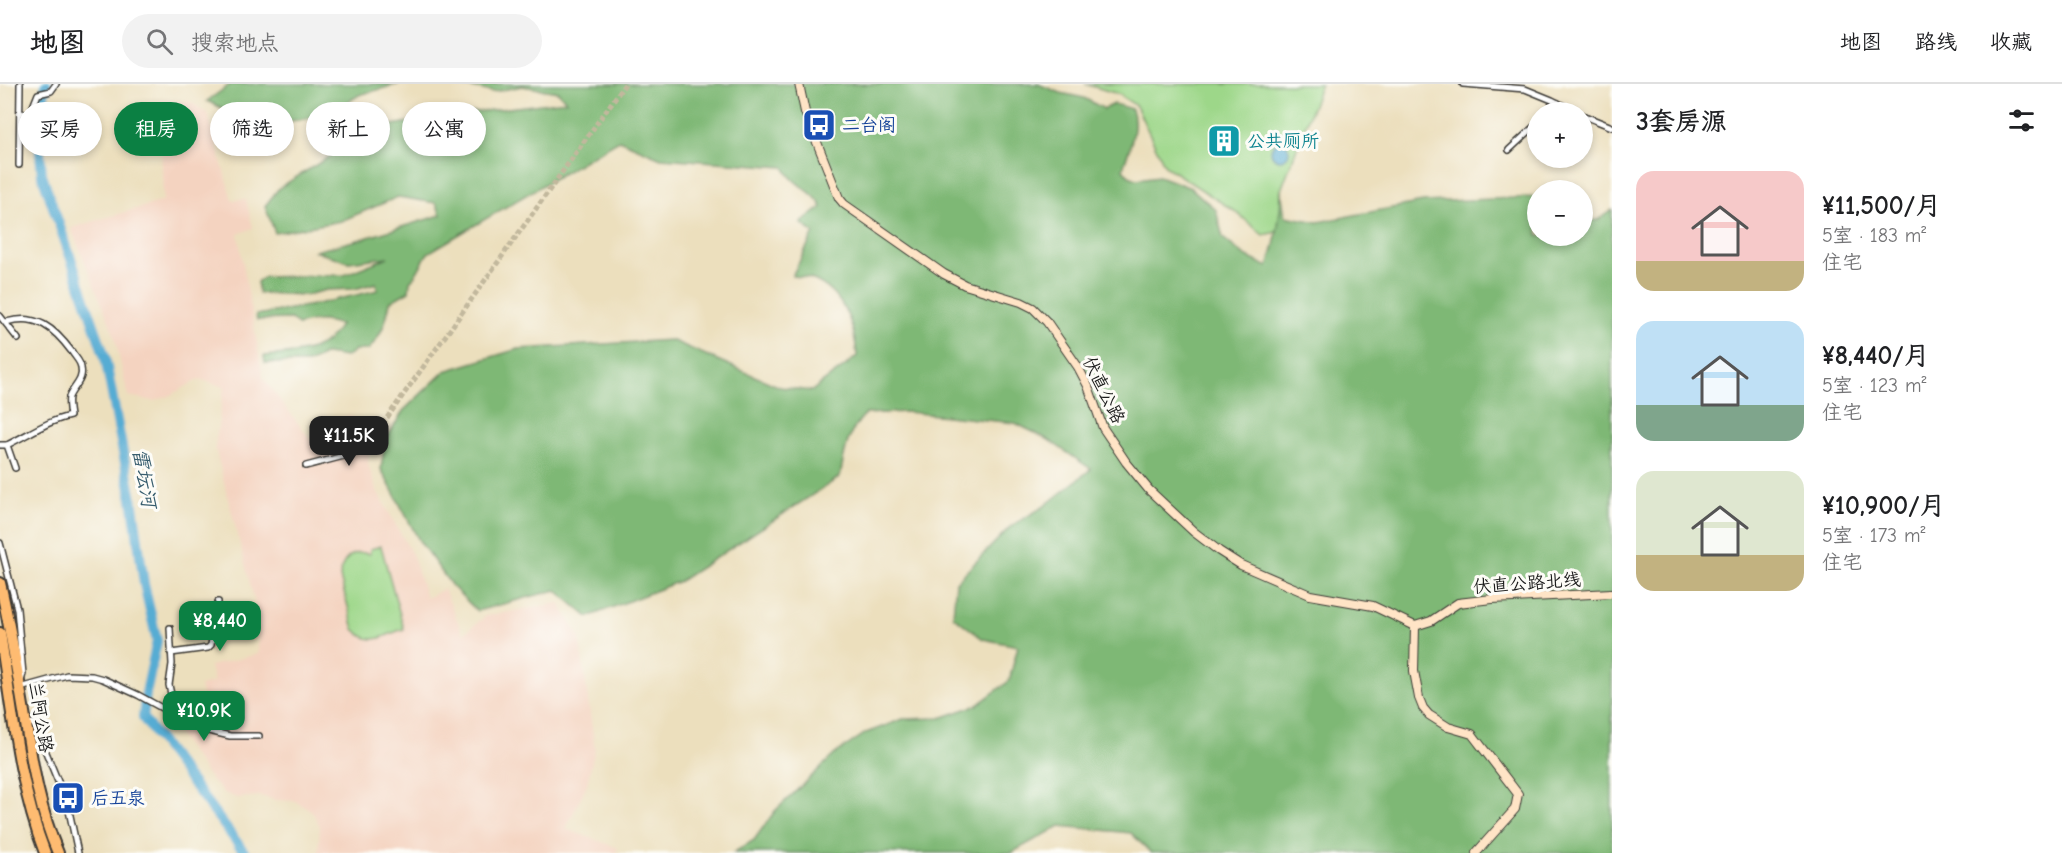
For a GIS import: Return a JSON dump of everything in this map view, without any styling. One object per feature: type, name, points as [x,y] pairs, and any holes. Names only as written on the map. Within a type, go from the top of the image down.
[{"type":"highway","name":"兰阿公路","points":[[0,583],[15,689],[22,777],[45,853]]},
{"type":"highway","name":"兰阿公路","points":[[0,633],[26,724],[33,775],[47,829],[58,853]]},
{"type":"main road","name":"伏直公路","points":[[799,84],[805,112],[839,198],[844,204],[944,274],[965,285],[1021,302],[1032,308],[1047,322],[1078,367],[1088,386],[1103,428],[1126,462],[1149,490],[1194,531],[1241,565],[1310,595],[1373,606],[1415,626]]},
{"type":"main road","name":"伏直公路北线","points":[[1415,626],[1431,621],[1458,603],[1612,592]]},
{"type":"main road","points":[[1415,626],[1414,671],[1423,708],[1429,715],[1448,727],[1472,734],[1518,794],[1515,809],[1476,853]]},
{"type":"street","points":[[20,84],[20,102]]},
{"type":"street","points":[[35,102],[38,94],[51,91],[56,84]]},
{"type":"street","points":[[1463,84],[1525,89],[1556,102]]},
{"type":"street","points":[[1593,119],[1612,127]]},
{"type":"street","points":[[1509,150],[1527,133]]},
{"type":"street","points":[[19,156],[19,165]]},
{"type":"street","points":[[0,316],[18,339]]},
{"type":"street","points":[[6,322],[32,319],[50,328],[60,336],[81,365],[82,372],[69,398],[70,416],[55,419],[3,445],[15,468]]},
{"type":"street","points":[[306,466],[359,452],[374,436]]},
{"type":"street","points":[[0,543],[19,620],[23,674],[15,689]]},
{"type":"street","points":[[171,653],[208,648],[212,645],[218,602]]},
{"type":"street","points":[[170,628],[172,664],[169,685],[174,708],[173,714]]},
{"type":"street","points":[[15,689],[67,675],[92,676],[138,695],[200,729],[230,736],[259,736]]},
{"type":"street","points":[[26,724],[34,723],[68,806],[78,853]]},
{"type":"shaded area","points":[[160,100],[190,102],[160,102]]},
{"type":"shaded area","points":[[198,107],[208,114],[210,121],[210,156],[220,156],[232,200],[246,199],[253,228],[238,234],[263,378],[314,444],[348,415],[383,436],[369,452],[368,464],[376,489],[413,556],[426,598],[444,589],[463,634],[486,616],[559,603],[579,635],[595,749],[587,784],[566,829],[618,848],[616,853],[318,853],[320,826],[312,811],[295,801],[260,796],[237,798],[224,793],[211,780],[177,733],[175,726],[177,723],[213,736],[200,686],[214,682],[210,666],[258,654],[257,611],[215,447],[224,387],[199,379],[169,396],[154,401],[128,396],[114,334],[71,228],[163,201],[162,156],[198,156]]},
{"type":"green space","points":[[231,84],[399,84],[359,95],[348,102],[306,102],[306,118],[294,120],[294,102],[207,101]]},
{"type":"green space","points":[[452,84],[1038,84],[1061,93],[1084,98],[1104,109],[1114,104],[1132,109],[1134,132],[1123,169],[1129,176],[1137,179],[1159,176],[1191,188],[1216,210],[1223,238],[1245,256],[1268,267],[1278,229],[1281,190],[1285,216],[1318,222],[1423,202],[1527,197],[1527,246],[1593,246],[1593,220],[1598,220],[1612,210],[1612,853],[1151,853],[1131,833],[1060,826],[1011,853],[733,853],[754,840],[775,811],[835,754],[866,733],[903,719],[940,718],[977,705],[1009,681],[1018,646],[983,639],[953,616],[956,582],[1011,526],[1043,507],[1091,469],[1047,439],[1015,423],[907,412],[865,414],[850,436],[840,477],[680,581],[588,617],[556,590],[477,611],[452,586],[420,542],[381,469],[385,441],[403,411],[445,371],[518,349],[671,340],[780,387],[812,391],[857,356],[850,321],[839,300],[822,284],[809,278],[792,276],[814,233],[801,223],[822,207],[814,196],[788,174],[784,167],[661,158],[619,140],[428,253],[410,281],[409,291],[390,302],[383,328],[368,350],[355,350],[346,357],[326,354],[308,363],[265,363],[264,356],[297,353],[317,347],[326,342],[340,325],[319,321],[298,325],[291,319],[257,320],[256,315],[378,290],[376,283],[355,289],[327,290],[306,295],[259,293],[257,282],[264,277],[344,275],[388,257],[349,262],[315,251],[441,215],[436,203],[398,197],[341,221],[275,233],[265,206],[279,188],[330,156],[390,156],[390,125],[402,123],[402,156],[486,156],[486,111],[566,101],[558,92],[522,86],[493,92]]},
{"type":"green space","points":[[1085,84],[1321,84],[1281,190],[1281,210],[1277,232],[1263,235],[1236,212],[1165,166],[1136,106],[1118,94]]},
{"type":"green space","points":[[381,546],[404,629],[373,639],[361,635],[354,629],[340,577],[345,560],[353,554],[370,554],[370,549]]},
{"type":"water","points":[[1280,142],[1286,145],[1289,151],[1286,157],[1280,160],[1274,157],[1271,151],[1274,145]]},
{"type":"waterway","name":"雷坛河","points":[[46,84],[39,140],[42,175],[105,357],[133,505],[144,584],[157,641],[143,718],[245,853]]},
{"type":"tunnel","points":[[374,436],[625,84]]},
{"type":"place","name":"二台阁","points":[[819,125]]},
{"type":"place","name":"公共厕所","points":[[1224,141]]},
{"type":"place","name":"后五泉","points":[[68,798]]}]
